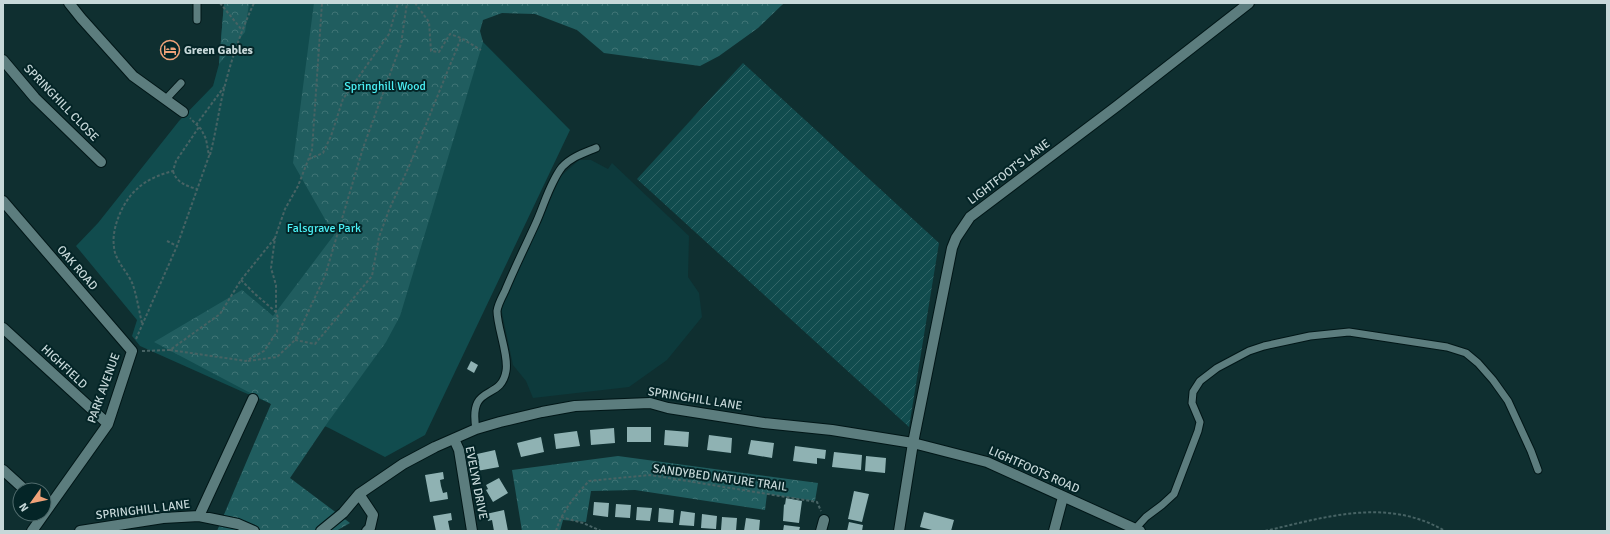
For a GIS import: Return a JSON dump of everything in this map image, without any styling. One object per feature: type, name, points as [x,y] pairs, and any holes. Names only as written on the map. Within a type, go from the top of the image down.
[{"type":"street","points":[[69,3],[133,76],[183,112]]},
{"type":"street","name":"LIGHTFOOT'S LANE","points":[[913,443],[952,248],[961,229],[970,217],[1117,106],[1249,3]]},
{"type":"street","name":"SPRINGHILL CLOSE","points":[[3,60],[35,98],[101,162]]},
{"type":"street","name":"OAK ROAD","points":[[3,201],[132,351]]},
{"type":"street","name":"HIGHFIELD","points":[[3,328],[108,424]]},
{"type":"street","name":"PARK AVENUE","points":[[52,500],[108,424],[132,351]]},
{"type":"street","points":[[199,516],[253,400]]},
{"type":"street","name":"SPRINGHILL LANE","points":[[321,531],[342,513],[358,494],[403,464],[476,429],[542,412],[575,406],[650,403],[668,408],[757,422],[832,430],[913,443]]},
{"type":"street","name":"EVELYN DRIVE","points":[[454,439],[458,450],[472,531]]},
{"type":"street","points":[[899,531],[913,443]]},
{"type":"street","name":"LIGHTFOOTS ROAD","points":[[913,443],[987,462],[1138,530]]},
{"type":"street","points":[[3,470],[17,482]]},
{"type":"street","points":[[358,494],[373,516],[370,528],[367,531]]},
{"type":"street","points":[[1054,531],[1063,497]]},
{"type":"street","name":"SPRINGHILL LANE","points":[[80,531],[163,518],[199,516],[238,524],[254,531]]},
{"type":"street","points":[[821,531],[824,520]]},
{"type":"street","name":"PARK AVENUE","points":[[32,531],[37,522]]},
{"type":"lane","points":[[197,3],[197,20]]},
{"type":"lane","points":[[166,99],[181,83]]},
{"type":"lane","points":[[476,429],[474,413],[477,402],[481,397],[504,381],[507,369],[497,312],[509,280],[536,223],[554,180],[562,168],[570,160],[596,148]]},
{"type":"lane","points":[[1138,530],[1146,517],[1174,494],[1198,431],[1200,422],[1192,403],[1192,397],[1195,387],[1200,381],[1217,368],[1249,351],[1310,336],[1349,332],[1448,347],[1466,352],[1493,380],[1508,401],[1538,470]]},
{"type":"path","points":[[220,3],[242,30]]},
{"type":"path","points":[[254,3],[242,30],[225,85],[214,140],[209,156],[177,246],[132,351],[170,350],[246,361],[277,357],[295,340],[325,276],[363,148],[401,44],[407,3]]},
{"type":"path","points":[[246,361],[264,351],[277,332],[278,318],[276,312],[276,285],[271,268],[275,238],[285,209],[298,186],[312,150],[322,3]]},
{"type":"path","points":[[308,160],[323,153],[331,136],[343,99],[389,34],[398,3]]},
{"type":"path","points":[[415,3],[429,22],[431,52],[439,52],[450,34],[461,38],[481,50]]},
{"type":"path","points":[[295,340],[315,344],[372,276],[379,237],[389,210],[410,164],[461,38]]},
{"type":"path","points":[[197,189],[174,178],[173,171],[176,161],[197,126],[225,85]]},
{"type":"path","points":[[183,112],[197,126],[206,139],[209,156]]},
{"type":"path","points":[[142,325],[133,285],[126,270],[118,260],[114,247],[114,232],[121,212],[129,198],[138,188],[162,174],[173,171]]},
{"type":"path","points":[[170,350],[220,314],[241,280],[275,238]]},
{"type":"path","points":[[167,241],[177,246]]},
{"type":"path","points":[[241,280],[276,312]]},
{"type":"path","name":"SANDYBED NATURE TRAIL","points":[[556,531],[561,517],[573,498],[589,481],[650,476],[817,502],[824,520]]},
{"type":"path","points":[[1265,531],[1354,512],[1383,513],[1417,518],[1433,524],[1445,531]]},
{"type":"path","points":[[561,517],[583,523],[601,531]]},
{"type":"shaded area","points":[[579,160],[591,160],[608,169],[612,163],[689,236],[688,277],[699,293],[702,317],[667,360],[629,387],[533,398],[526,381],[513,365],[501,308],[561,176]]},
{"type":"green space","name":"Falsgrave Park","points":[[224,3],[407,3],[483,42],[570,130],[425,435],[385,457],[329,428],[243,392],[140,346],[132,336],[137,320],[76,246],[98,223],[179,121],[213,86],[219,64]]},
{"type":"green space","points":[[224,3],[249,3],[245,32],[219,64]]},
{"type":"green space","name":"Springhill Wood","points":[[314,3],[784,3],[758,28],[719,56],[700,66],[604,53],[577,30],[535,14],[502,13],[483,20],[480,31],[483,42],[400,316],[386,342],[328,422],[290,478],[350,523],[336,531],[217,531],[271,404],[154,342],[242,290],[273,316],[334,235],[293,163]]},
{"type":"green space","points":[[743,63],[939,243],[909,427],[637,179]]},
{"type":"green space","points":[[618,456],[818,483],[815,501],[767,494],[765,510],[635,490],[591,491],[586,522],[563,520],[560,531],[522,531],[512,470]]},
{"type":"building","points":[[471,361],[478,365],[474,373],[467,369]]},
{"type":"building","points":[[627,427],[651,427],[651,442],[627,442]]},
{"type":"building","points":[[614,428],[615,443],[591,445],[590,430]]},
{"type":"building","points":[[665,430],[689,432],[688,447],[664,445]]},
{"type":"building","points":[[577,431],[580,446],[556,449],[554,434]]},
{"type":"building","points":[[709,435],[732,438],[731,453],[707,450]]},
{"type":"building","points":[[541,437],[544,452],[521,457],[517,443]]},
{"type":"building","points":[[751,440],[774,443],[772,458],[748,454]]},
{"type":"building","points":[[795,446],[826,450],[825,459],[817,458],[817,464],[793,461]]},
{"type":"building","points":[[495,450],[499,467],[477,471],[475,462],[479,461],[477,454]]},
{"type":"building","points":[[834,452],[862,455],[861,470],[832,467]]},
{"type":"building","points":[[866,456],[886,458],[885,473],[865,471]]},
{"type":"building","points":[[443,472],[444,479],[440,480],[441,486],[443,493],[447,492],[448,499],[430,502],[425,475]]},
{"type":"building","points":[[499,478],[508,493],[493,502],[486,490],[488,489],[486,485]]},
{"type":"building","points":[[854,491],[869,494],[862,522],[848,519]]},
{"type":"building","points":[[786,498],[802,501],[799,523],[783,521],[784,504],[785,505]]},
{"type":"building","points":[[594,502],[609,503],[608,517],[593,515]]},
{"type":"building","points":[[616,504],[631,505],[630,518],[615,517]]},
{"type":"building","points":[[637,507],[652,508],[650,521],[636,520]]},
{"type":"building","points":[[659,508],[674,510],[673,523],[658,522]]},
{"type":"building","points":[[504,510],[508,531],[494,531],[492,520],[488,521],[486,514]]},
{"type":"building","points":[[681,511],[695,513],[694,526],[679,525]]},
{"type":"building","points":[[924,512],[954,520],[951,531],[936,531],[920,527]]},
{"type":"building","points":[[451,513],[452,520],[448,521],[450,531],[436,531],[433,516]]},
{"type":"building","points":[[702,514],[717,516],[716,529],[701,528]]},
{"type":"building","points":[[722,517],[737,518],[736,531],[721,530]]},
{"type":"building","points":[[746,518],[760,520],[759,531],[744,531]]},
{"type":"building","points":[[849,522],[863,525],[862,531],[847,531]]},
{"type":"building","points":[[784,525],[800,527],[799,531],[783,531]]},
{"type":"place","name":"Green Gables","points":[[170,50]]}]
